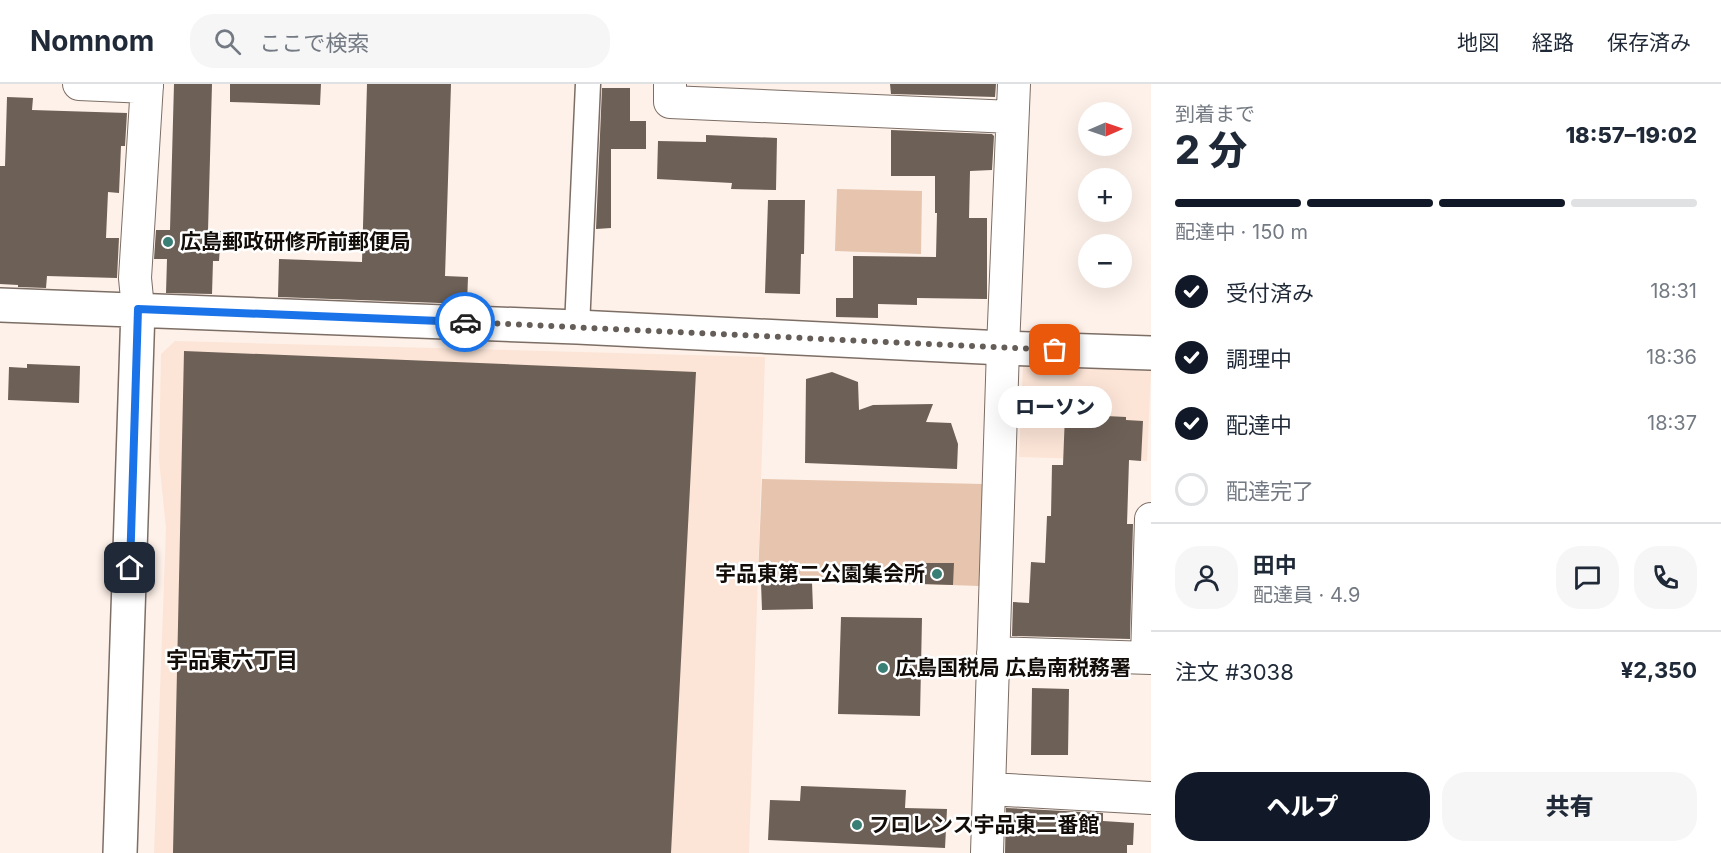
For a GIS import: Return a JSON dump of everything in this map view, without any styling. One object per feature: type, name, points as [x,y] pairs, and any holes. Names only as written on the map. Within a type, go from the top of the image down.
[{"type":"street","points":[[79,84],[147,85],[135,278],[138,309],[120,853]]},
{"type":"street","points":[[577,327],[588,84]]},
{"type":"street","points":[[670,84],[670,102],[1012,117]]},
{"type":"street","points":[[987,853],[1014,84]]},
{"type":"street","points":[[0,304],[1151,353]]},
{"type":"street","points":[[993,652],[1149,658],[1151,519]]},
{"type":"street","points":[[989,789],[1151,798]]},
{"type":"shaded area","points":[[837,189],[922,191],[921,254],[835,251]]},
{"type":"shaded area","points":[[175,341],[765,357],[749,853],[154,853],[166,528],[159,460],[161,354]]},
{"type":"shaded area","points":[[1023,366],[1151,371],[1147,461],[1019,457]]},
{"type":"shaded area","points":[[762,479],[983,484],[979,586],[758,578]]},
{"type":"building","points":[[174,84],[212,84],[208,231],[221,231],[219,261],[213,261],[212,294],[166,293],[167,259],[154,259],[156,230],[170,230]]},
{"type":"building","points":[[230,84],[321,84],[320,105],[230,102]]},
{"type":"building","points":[[367,84],[451,84],[445,276],[468,277],[467,304],[278,297],[279,259],[362,262]]},
{"type":"building","points":[[890,84],[996,84],[995,97],[891,94]]},
{"type":"building","points":[[602,88],[630,88],[630,121],[646,121],[646,149],[611,149],[611,228],[596,229]]},
{"type":"building","points":[[7,97],[33,98],[32,110],[127,113],[125,146],[121,146],[119,193],[108,192],[106,238],[119,238],[117,278],[47,276],[46,288],[0,284],[0,166],[5,166]]},
{"type":"building","points":[[891,130],[992,134],[994,136],[992,170],[970,171],[969,218],[987,218],[987,299],[917,298],[917,305],[878,304],[878,318],[836,317],[836,298],[853,298],[853,256],[936,257],[935,176],[891,176]]},
{"type":"building","points":[[706,135],[777,138],[776,190],[731,189],[732,183],[657,179],[658,141],[706,142]]},
{"type":"building","points":[[768,200],[805,200],[804,254],[801,254],[800,294],[765,293]]},
{"type":"building","points":[[184,351],[696,372],[671,853],[173,853]]},
{"type":"building","points":[[27,364],[80,366],[79,403],[8,400],[9,367],[27,368]]},
{"type":"building","points":[[832,372],[858,382],[859,410],[873,405],[933,404],[926,422],[951,423],[958,444],[957,469],[805,463],[806,379]]},
{"type":"building","points":[[1065,414],[1126,417],[1126,420],[1143,421],[1141,461],[1129,460],[1127,524],[1133,524],[1130,639],[1012,636],[1013,602],[1029,603],[1031,562],[1045,563],[1047,516],[1051,516],[1052,465],[1063,465]]},
{"type":"building","name":"宇品東第二公園集会所","points":[[921,563],[954,563],[953,585],[921,584]]},
{"type":"building","points":[[812,582],[813,609],[762,610],[761,583]]},
{"type":"building","points":[[841,617],[922,618],[920,716],[838,714]]},
{"type":"building","points":[[1032,688],[1069,689],[1068,755],[1031,755]]},
{"type":"building","name":"フロレンス宇品東二番館","points":[[801,786],[906,790],[905,808],[947,809],[945,848],[768,840],[770,800],[800,801]]},
{"type":"building","points":[[1006,808],[1103,813],[1103,821],[1134,823],[1133,845],[1127,845],[1127,853],[1005,853]]},
{"type":"way so far","points":[[465,322],[1055,350]]},
{"type":"place","name":"広島郵政研修所前郵便局","points":[[168,242]]},
{"type":"place","name":"ローソン","points":[[1055,350]]},
{"type":"place","name":"宇品東第二公園集会所","points":[[937,574]]},
{"type":"place","name":"広島国税局 広島南税務署","points":[[883,668]]},
{"type":"place","name":"フロレンス宇品東二番館","points":[[857,825]]},
{"type":"district","name":"宇品東六丁目","points":[[232,660]]},
{"type":"route","points":[[130,568],[138,309],[465,322]]}]
